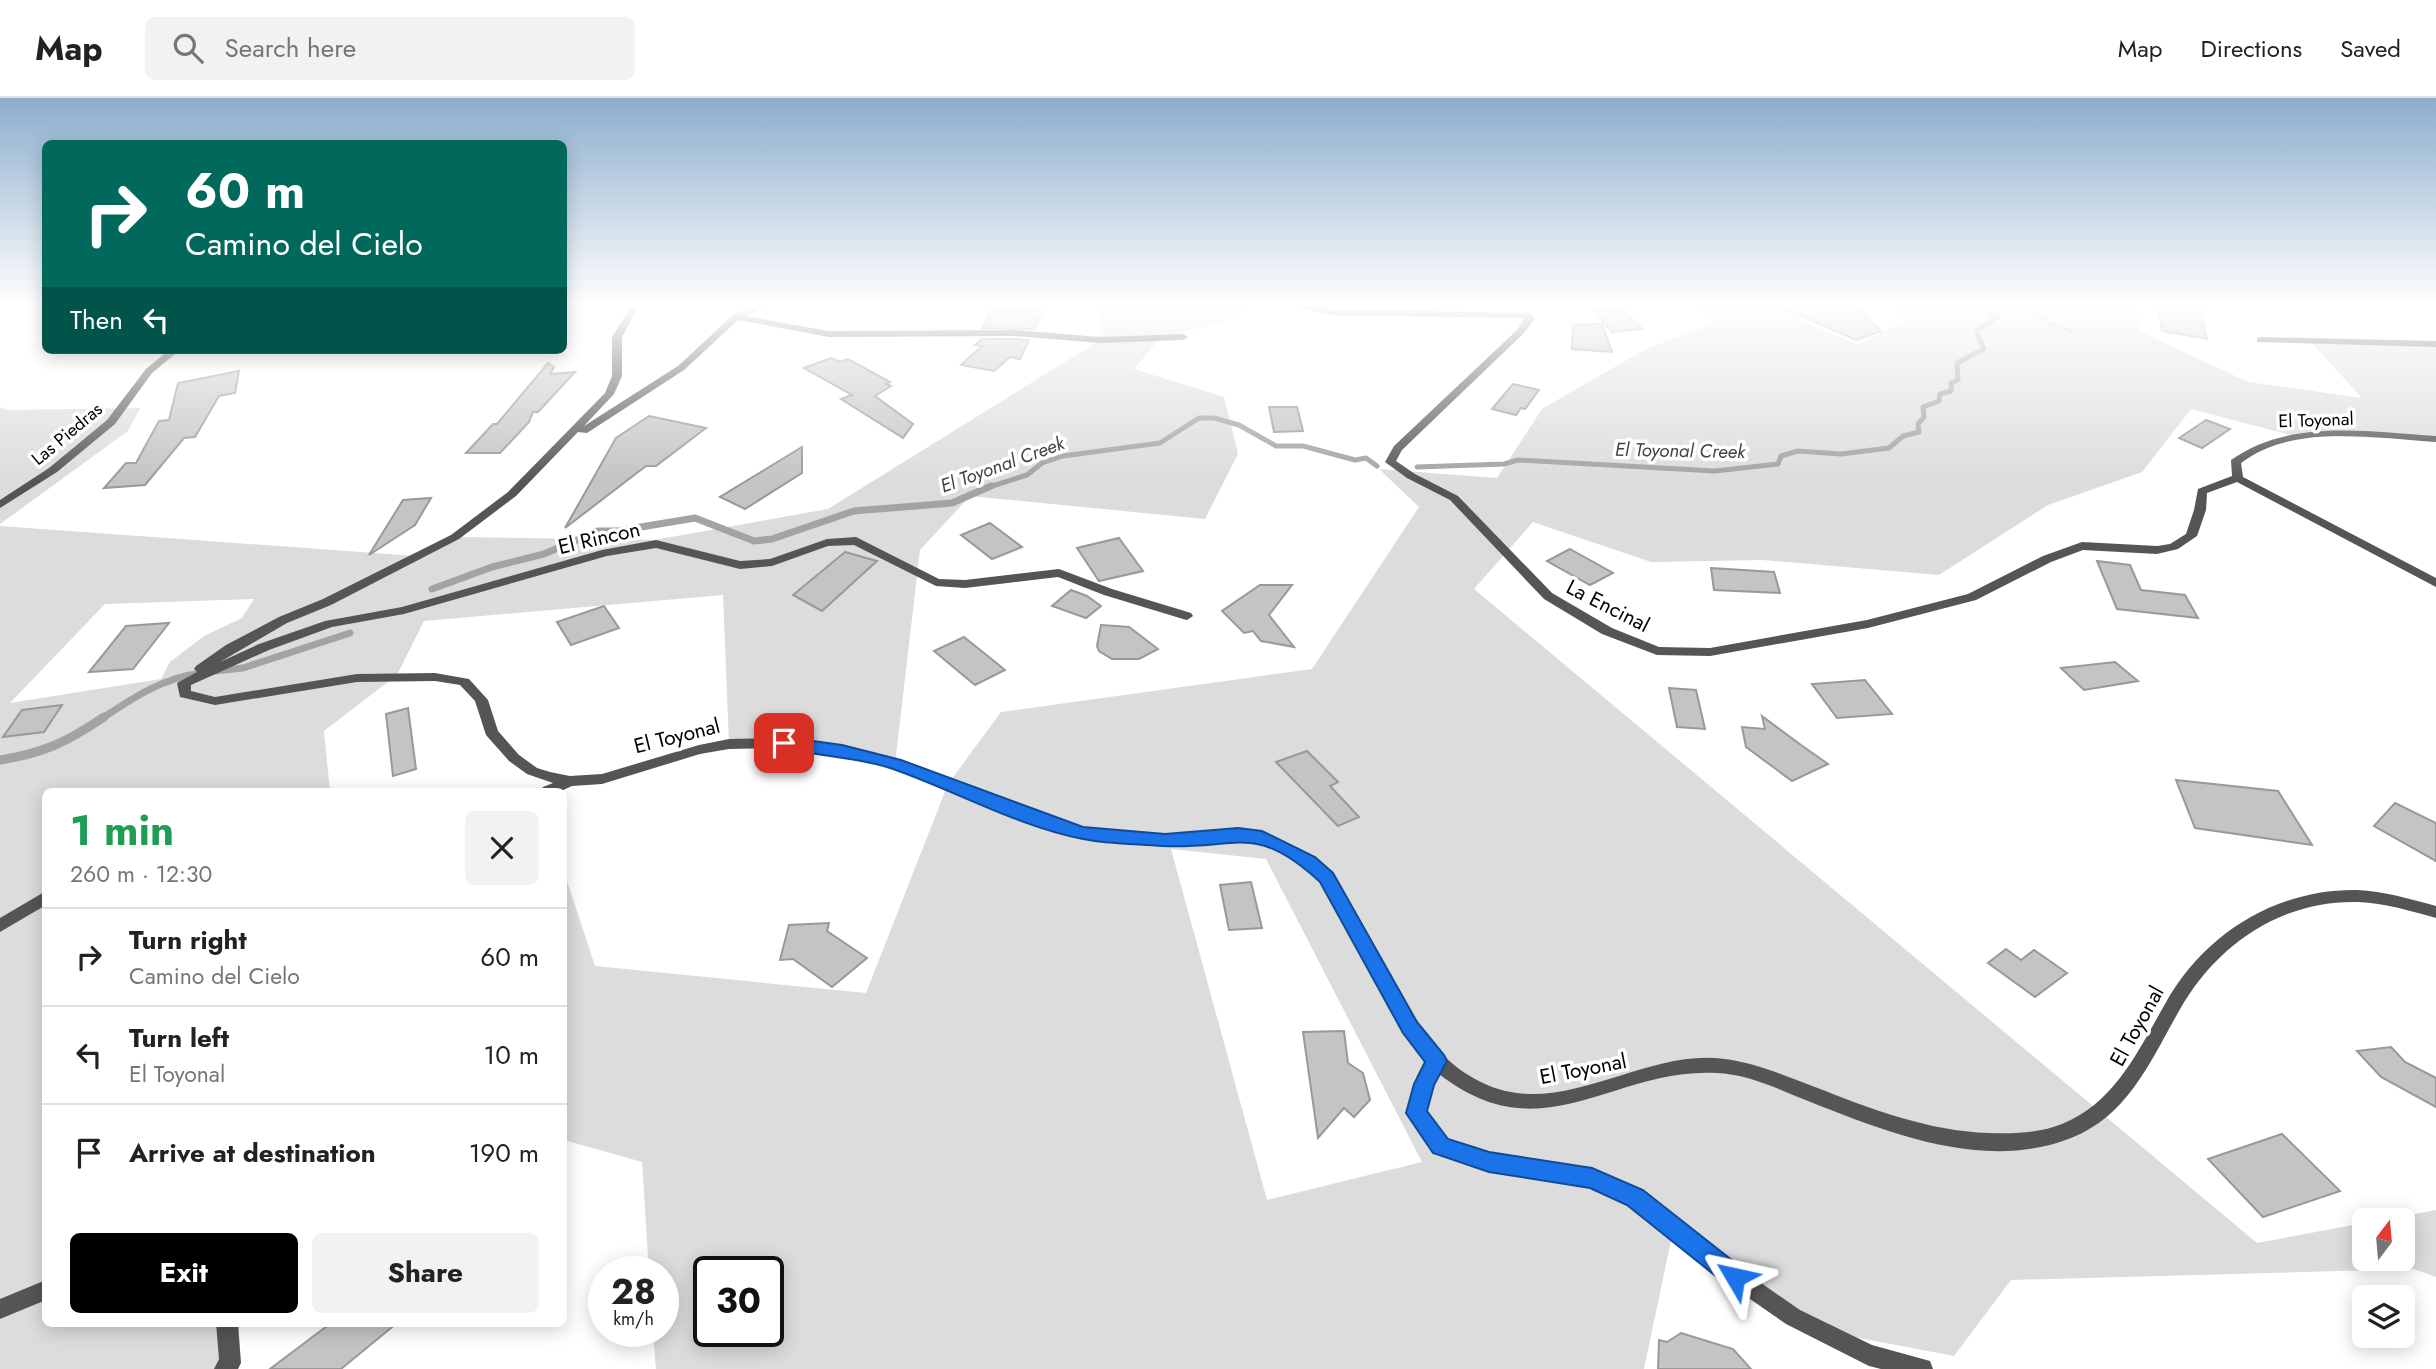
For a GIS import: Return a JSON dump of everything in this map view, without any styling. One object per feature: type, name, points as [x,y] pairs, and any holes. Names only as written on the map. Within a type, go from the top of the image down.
[{"type":"street","name":"Las Piedras","points":[[0,505],[53,470],[111,422],[149,371],[160,362]]},
{"type":"street","points":[[184,683],[231,648],[454,537],[512,494],[564,443],[609,394],[617,376],[617,362]]},
{"type":"street","points":[[564,443],[687,362]]},
{"type":"street","name":"La Encinal","points":[[1488,362],[1398,448],[1390,462],[1454,498],[1548,596],[1607,631],[1657,651],[1710,652],[1868,624],[1972,597],[2047,559],[2082,546],[2157,550],[2174,547],[2191,536],[2200,510],[2202,491],[2238,478]]},
{"type":"street","name":"El Toyonal","points":[[2238,478],[2235,462],[2246,450],[2268,441],[2306,436],[2436,439]]},
{"type":"street","points":[[2238,478],[2320,525],[2436,583]]},
{"type":"street","name":"El Rincon","points":[[184,683],[264,647],[328,624],[404,610],[606,553],[656,544],[740,565],[772,562],[827,543],[856,541],[936,582],[965,584],[1059,573],[1108,593],[1187,615]]},
{"type":"street","name":"El Toyonal","points":[[184,683],[185,694],[215,701],[357,678],[397,675],[464,682],[481,700],[491,732],[514,758],[532,771],[570,781],[602,779],[729,744],[784,743],[842,751],[895,764],[1036,818],[1083,833],[1165,840],[1238,834],[1262,837],[1308,861],[1326,878],[1410,1027],[1437,1061],[1453,1076],[1483,1092],[1523,1101],[1558,1099],[1681,1067],[1715,1065],[1760,1075],[1892,1126],[1967,1143],[2029,1141],[2072,1129],[2100,1111],[2130,1083],[2186,983],[2221,944],[2250,923],[2289,904],[2318,898],[2358,896],[2436,912]]},
{"type":"street","points":[[555,788],[570,781]]},
{"type":"street","points":[[0,926],[42,900]]},
{"type":"street","points":[[1437,1061],[1424,1084],[1416,1113],[1440,1146],[1489,1162],[1592,1178],[1635,1198],[1716,1263],[1793,1317],[1869,1355],[1922,1369]]},
{"type":"street","points":[[0,1309],[42,1292]]},
{"type":"street","points":[[225,1369],[230,1363],[227,1327]]},
{"type":"shaded area","points":[[1064,362],[1140,362],[1134,369],[1224,397],[1238,454],[1205,519],[970,496],[920,550],[895,764],[842,751],[729,744],[723,595],[424,621],[397,675],[324,731],[330,788],[42,788],[42,1327],[240,1327],[225,1369],[0,1369],[0,526],[416,556],[455,537],[654,540],[828,509]],"holes":[[[254,599],[242,618],[204,636],[170,662],[161,679],[10,703],[105,604]]]},
{"type":"shaded area","points":[[1623,362],[2206,362],[2248,382],[2362,398],[2329,362],[2436,362],[2436,439],[2295,436],[2191,409],[2142,472],[2048,505],[1939,575],[1762,560],[1651,562],[1533,522],[1474,589],[2257,1243],[2352,1225],[2352,1271],[2011,1280],[1954,1356],[1801,1327],[1673,1231],[1644,1369],[656,1369],[654,1347],[679,1347],[679,1256],[648,1256],[642,1162],[567,1141],[567,881],[595,966],[866,993],[948,784],[1001,712],[1312,669],[1419,507],[1379,469],[1497,478],[1542,409]],"holes":[[[1171,849],[1266,859],[1422,1162],[1267,1200]]]},
{"type":"shaded area","points":[[0,407],[8,410],[140,408],[128,431],[0,524]]},
{"type":"shaded area","points":[[2436,1210],[2436,1277],[2415,1269],[2415,1214]]},
{"type":"building","points":[[819,362],[854,362],[890,382],[886,384],[891,386],[875,396],[913,424],[903,438],[841,399],[852,395],[804,368]]},
{"type":"building","points":[[964,362],[1004,362],[994,371],[961,365]]},
{"type":"building","points":[[548,363],[554,367],[550,374],[575,372],[538,412],[533,412],[529,422],[500,453],[466,453],[493,424],[497,424]]},
{"type":"building","points":[[239,371],[235,393],[219,396],[195,437],[184,438],[145,485],[104,488],[126,463],[136,463],[159,421],[169,420],[178,383]]},
{"type":"building","points":[[1513,384],[1539,390],[1525,409],[1521,408],[1516,415],[1492,409]]},
{"type":"building","points":[[1269,407],[1297,407],[1303,431],[1274,432]]},
{"type":"building","points":[[649,416],[706,428],[656,466],[646,466],[565,528],[616,438]]},
{"type":"building","points":[[2206,420],[2230,429],[2202,448],[2179,438]]},
{"type":"building","points":[[802,447],[802,473],[745,509],[720,497]]},
{"type":"building","points":[[431,498],[415,525],[369,555],[403,500]]},
{"type":"building","points":[[990,523],[1022,547],[992,559],[961,535]]},
{"type":"building","points":[[1119,538],[1143,571],[1099,581],[1077,548]]},
{"type":"building","points":[[1570,549],[1613,573],[1590,585],[1547,561]]},
{"type":"building","points":[[845,552],[877,561],[822,611],[793,595]]},
{"type":"building","points":[[2097,561],[2130,565],[2141,590],[2185,595],[2198,618],[2117,609]]},
{"type":"building","points":[[1711,568],[1774,572],[1780,593],[1714,590]]},
{"type":"building","points":[[1260,585],[1292,585],[1269,615],[1294,647],[1261,641],[1253,631],[1244,633],[1222,611]]},
{"type":"building","points":[[1071,590],[1087,596],[1101,606],[1086,618],[1052,606]]},
{"type":"building","points":[[604,606],[619,628],[571,645],[557,622]]},
{"type":"building","points":[[169,623],[133,669],[89,672],[126,626]]},
{"type":"building","points":[[1101,625],[1129,627],[1158,649],[1139,659],[1112,659],[1099,651],[1097,646]]},
{"type":"building","points":[[964,637],[1005,670],[975,685],[934,651]]},
{"type":"building","points":[[2115,662],[2138,681],[2084,690],[2061,668]]},
{"type":"building","points":[[1865,680],[1892,714],[1837,718],[1812,684]]},
{"type":"building","points":[[1669,688],[1696,690],[1705,729],[1677,727]]},
{"type":"building","points":[[62,705],[44,732],[3,737],[22,710]]},
{"type":"building","points":[[408,708],[416,769],[393,776],[386,714]]},
{"type":"building","points":[[1762,716],[1828,764],[1792,781],[1746,747],[1742,727],[1765,729]]},
{"type":"building","points":[[1307,751],[1338,782],[1330,786],[1359,817],[1338,826],[1276,762]]},
{"type":"building","points":[[2176,780],[2278,791],[2312,845],[2195,828]]},
{"type":"building","points":[[2395,803],[2436,823],[2436,861],[2374,826]]},
{"type":"building","points":[[1251,882],[1262,928],[1229,930],[1220,885]]},
{"type":"building","points":[[829,923],[827,931],[867,958],[832,987],[793,959],[780,960],[789,925]]},
{"type":"building","points":[[2006,949],[2021,960],[2034,950],[2067,973],[2035,997],[1988,963]]},
{"type":"building","points":[[1344,1031],[1348,1063],[1363,1073],[1370,1100],[1354,1117],[1344,1108],[1318,1138],[1303,1032]]},
{"type":"building","points":[[2391,1047],[2405,1062],[2436,1078],[2436,1107],[2381,1077],[2357,1051]]},
{"type":"building","points":[[2282,1134],[2340,1191],[2263,1217],[2208,1159]]},
{"type":"building","points":[[326,1327],[392,1327],[341,1369],[270,1369]]},
{"type":"building","points":[[1681,1333],[1733,1349],[1751,1369],[1658,1369],[1659,1340],[1667,1342]]},
{"type":"waterway","name":"El Toyonal Creek","points":[[1417,467],[1504,464],[1518,460],[1715,471],[1778,464],[1781,456],[1798,451],[1841,454],[1889,448],[1903,436],[1919,432],[1918,424],[1924,417],[1923,407],[1939,401],[1940,394],[1951,391],[1951,383],[1958,380],[1958,362]]},
{"type":"waterway","name":"El Toyonal Creek","points":[[988,488],[1027,475],[1042,463],[1063,456],[1160,443],[1199,418],[1214,418],[1239,425],[1276,446],[1303,446],[1355,460],[1366,458],[1377,466]]},
{"type":"waterway","name":"El Toyonal Creek","points":[[432,589],[492,567],[544,554],[598,531],[617,531],[695,518],[754,541],[772,539],[854,511],[952,503],[988,488]]},
{"type":"waterway","name":"El Toyonal Creek","points":[[215,671],[243,668],[350,633]]},
{"type":"waterway","name":"El Toyonal Creek","points":[[101,719],[161,684],[202,673]]},
{"type":"waterway","name":"El Toyonal Creek","points":[[0,760],[30,754],[55,745],[104,717]]},
{"type":"route","points":[[784,743],[842,751],[895,764],[1036,818],[1083,833],[1165,840],[1238,834],[1262,837],[1284,847],[1308,861],[1326,878],[1410,1027],[1437,1061],[1424,1084],[1416,1113],[1440,1146],[1489,1162],[1592,1178],[1635,1198],[1735,1277]]}]
